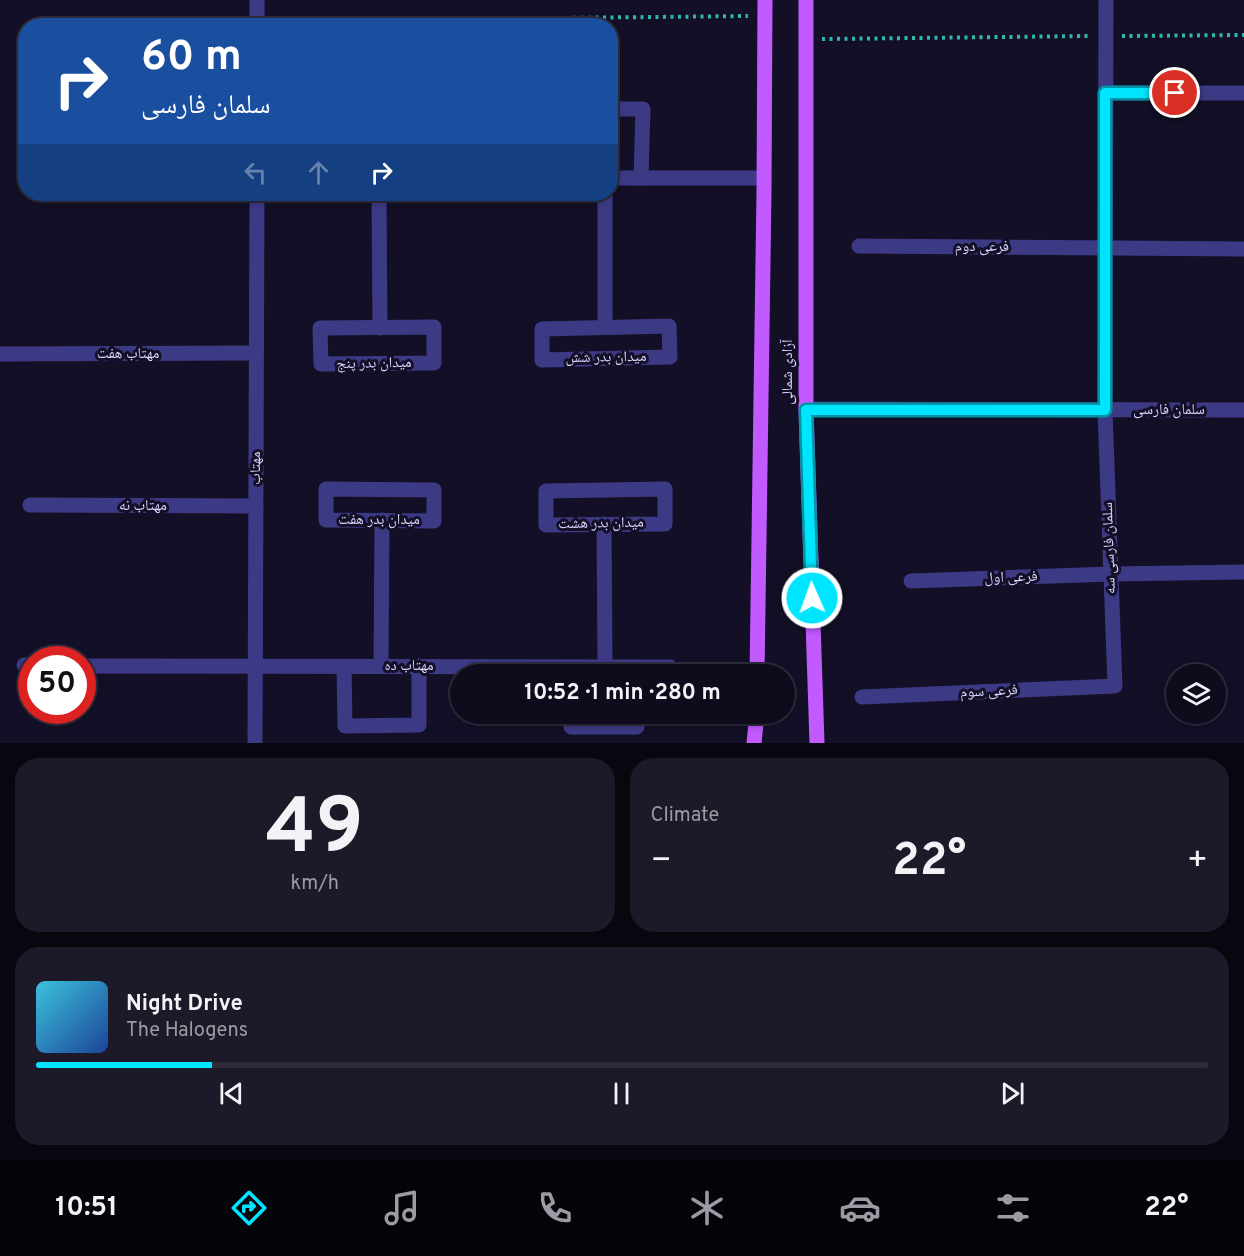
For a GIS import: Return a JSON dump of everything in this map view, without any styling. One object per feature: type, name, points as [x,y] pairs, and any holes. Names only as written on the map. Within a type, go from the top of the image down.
[{"type":"main road","name":"آزادی شمالی","points":[[757,664],[765,0]]},
{"type":"main road","name":"آزادی شمالی","points":[[806,0],[806,410],[817,743]]},
{"type":"main road","points":[[754,743],[756,724]]},
{"type":"street","points":[[257,0],[257,18]]},
{"type":"street","name":"سلمان فارسی سه","points":[[1106,0],[1105,410],[1115,686]]},
{"type":"street","points":[[1105,93],[1244,93]]},
{"type":"street","points":[[618,108],[642,109],[641,178]]},
{"type":"street","points":[[618,178],[764,178]]},
{"type":"street","name":"مهتاب","points":[[255,743],[257,201]]},
{"type":"street","points":[[379,201],[380,328]]},
{"type":"street","points":[[605,201],[605,327]]},
{"type":"street","name":"فرعی دوم","points":[[859,246],[1105,248]]},
{"type":"street","points":[[1105,248],[1244,249]]},
{"type":"street","name":"میدان بدر شش","points":[[669,326],[669,357],[542,360],[542,329],[605,327],[669,326]]},
{"type":"street","name":"میدان بدر پنج","points":[[434,327],[434,363],[321,364],[320,328],[380,328],[434,327]]},
{"type":"street","name":"مهتاب هفت","points":[[0,354],[256,353]]},
{"type":"street","name":"سلمان فارسی","points":[[806,410],[1244,410]]},
{"type":"street","name":"میدان بدر هفت","points":[[326,489],[434,490],[434,520],[382,520],[326,520],[326,489]]},
{"type":"street","name":"میدان بدر هشت","points":[[665,489],[665,524],[604,524],[546,525],[546,491],[665,489]]},
{"type":"street","name":"مهتاب نه","points":[[30,505],[256,507]]},
{"type":"street","points":[[381,666],[382,520]]},
{"type":"street","points":[[604,524],[605,664]]},
{"type":"street","points":[[1111,574],[1244,572]]},
{"type":"street","name":"فرعی اول","points":[[911,581],[1111,574]]},
{"type":"street","name":"مهتاب ده","points":[[96,666],[450,667]]},
{"type":"street","points":[[344,666],[345,726],[419,725],[418,666]]},
{"type":"street","name":"فرعی سوم","points":[[862,697],[1115,686]]},
{"type":"street","points":[[571,724],[571,728],[637,727],[637,724]]},
{"type":"path","points":[[618,18],[765,16]]},
{"type":"path","points":[[807,39],[1244,35]]},
{"type":"route","points":[[812,598],[806,410],[1105,410],[1105,93],[1175,93]]}]
